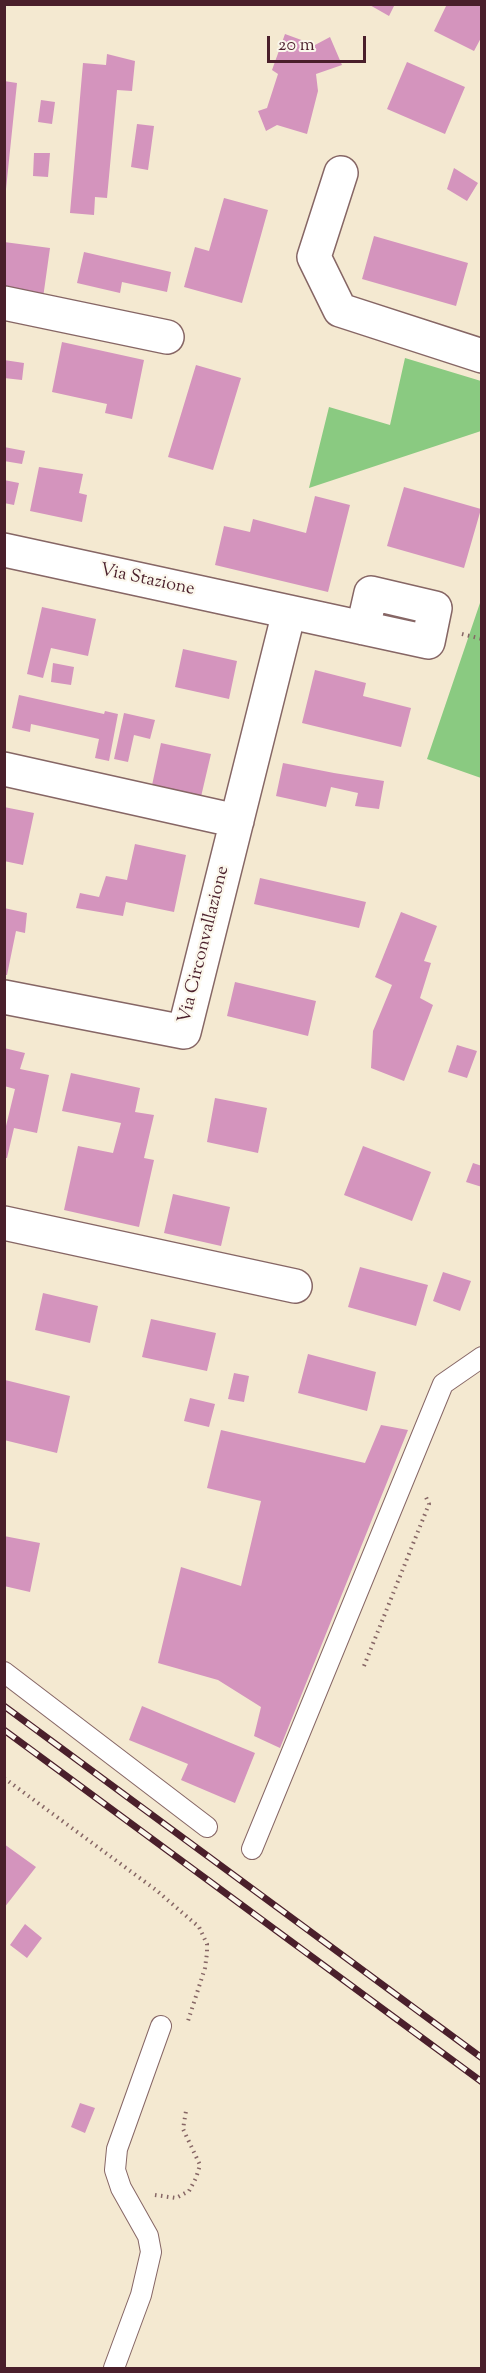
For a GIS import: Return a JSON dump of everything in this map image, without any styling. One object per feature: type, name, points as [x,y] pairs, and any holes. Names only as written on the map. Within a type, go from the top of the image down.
[{"type":"street","points":[[341,173],[314,257],[340,310],[482,356]]},
{"type":"street","points":[[4,303],[167,337]]},
{"type":"street","name":"Via Stazione","points":[[4,550],[363,628]]},
{"type":"street","name":"Via Circonvallazione","points":[[4,997],[184,1032],[289,612]]},
{"type":"street","points":[[4,769],[237,821]]},
{"type":"street","points":[[4,1223],[295,1286]]},
{"type":"lane","points":[[252,1849],[443,1384],[482,1357]]},
{"type":"lane","points":[[4,1672],[207,1827]]},
{"type":"lane","points":[[114,2368],[141,2295],[151,2252],[148,2236],[121,2188],[115,2170],[117,2149],[161,2026]]},
{"type":"path","points":[[364,1666],[429,1504],[411,1465]]},
{"type":"path","points":[[4,1778],[177,1906],[199,1927],[207,1944],[206,1960],[182,2039],[161,2026]]},
{"type":"path","points":[[146,2192],[160,2197],[176,2198],[189,2191],[196,2178],[200,2165],[183,2129],[186,2111]]},
{"type":"green space","points":[[405,358],[481,381],[481,431],[309,488],[329,407],[390,425]]},
{"type":"green space","points":[[481,600],[482,778],[427,759]]},
{"type":"building","points":[[368,4],[395,4],[389,16]]},
{"type":"building","points":[[447,4],[482,4],[482,36],[474,51],[434,31]]},
{"type":"building","points":[[285,34],[315,45],[330,37],[342,65],[316,74],[318,91],[307,134],[277,125],[266,131],[258,111],[267,108],[278,74],[272,70]]},
{"type":"building","points":[[107,54],[135,61],[132,91],[117,90],[107,198],[95,197],[94,215],[70,213],[83,63],[106,65]]},
{"type":"building","points":[[407,62],[465,87],[445,134],[387,109]]},
{"type":"building","points":[[4,81],[17,83],[6,189],[4,189]]},
{"type":"building","points":[[41,100],[55,102],[52,124],[38,122]]},
{"type":"building","points":[[137,124],[154,126],[148,170],[131,167]]},
{"type":"building","points":[[34,153],[50,153],[48,177],[33,176]]},
{"type":"building","points":[[454,168],[478,183],[467,201],[447,189]]},
{"type":"building","points":[[224,198],[268,210],[242,303],[184,287],[195,247],[209,251]]},
{"type":"building","points":[[374,236],[468,263],[456,306],[362,279]]},
{"type":"building","points":[[4,242],[50,248],[43,298],[4,293]]},
{"type":"building","points":[[84,252],[171,272],[167,292],[122,282],[120,293],[77,283]]},
{"type":"building","points":[[62,342],[144,360],[132,419],[105,413],[107,404],[52,392]]},
{"type":"building","points":[[4,360],[24,363],[22,380],[4,378]]},
{"type":"building","points":[[196,365],[241,378],[213,470],[168,457]]},
{"type":"building","points":[[4,447],[25,451],[22,464],[4,461]]},
{"type":"building","points":[[39,467],[83,474],[79,493],[87,495],[82,522],[30,511]]},
{"type":"building","points":[[4,480],[19,483],[14,505],[4,503]]},
{"type":"building","points":[[404,487],[481,509],[464,568],[387,546]]},
{"type":"building","points":[[315,496],[350,505],[328,592],[215,565],[224,526],[250,532],[253,519],[306,533]]},
{"type":"building","points":[[42,607],[96,619],[88,656],[51,648],[43,678],[27,674]]},
{"type":"building","points":[[183,649],[237,661],[229,699],[175,687]]},
{"type":"building","points":[[53,663],[74,667],[71,685],[51,682]]},
{"type":"building","points":[[315,670],[366,683],[363,696],[411,708],[401,747],[302,723]]},
{"type":"building","points":[[19,695],[104,714],[105,711],[118,714],[109,761],[95,758],[99,739],[31,724],[30,732],[12,728]]},
{"type":"building","points":[[124,713],[155,720],[150,739],[134,735],[128,762],[114,759]]},
{"type":"building","points":[[161,743],[211,754],[200,801],[151,790]]},
{"type":"building","points":[[283,763],[384,781],[379,809],[355,806],[358,793],[331,787],[326,807],[276,796]]},
{"type":"building","points":[[4,807],[34,813],[23,865],[4,861]]},
{"type":"building","points":[[135,844],[186,855],[174,912],[126,902],[123,916],[76,908],[80,893],[99,897],[106,876],[127,880]]},
{"type":"building","points":[[260,878],[366,902],[359,928],[254,904]]},
{"type":"building","points":[[4,908],[27,913],[25,933],[16,931],[7,975],[4,975]]},
{"type":"building","points":[[401,912],[437,926],[424,961],[431,963],[420,998],[433,1005],[404,1081],[371,1068],[373,1031],[392,985],[375,977]]},
{"type":"building","points":[[235,982],[316,1001],[308,1036],[227,1016]]},
{"type":"building","points":[[457,1045],[477,1051],[467,1078],[448,1072]]},
{"type":"building","points":[[4,1048],[25,1053],[20,1069],[49,1075],[37,1133],[14,1128],[7,1158],[4,1158],[4,1126],[6,1126],[15,1089],[4,1086]]},
{"type":"building","points":[[71,1073],[140,1088],[135,1112],[154,1115],[144,1158],[154,1160],[139,1227],[64,1210],[78,1146],[113,1153],[121,1123],[62,1111]]},
{"type":"building","points":[[215,1098],[267,1108],[258,1153],[207,1142]]},
{"type":"building","points":[[363,1146],[431,1172],[412,1221],[344,1195]]},
{"type":"building","points":[[473,1163],[482,1166],[482,1187],[466,1182]]},
{"type":"building","points":[[173,1194],[230,1207],[221,1246],[164,1233]]},
{"type":"building","points":[[360,1267],[428,1285],[416,1326],[348,1307]]},
{"type":"building","points":[[443,1272],[471,1281],[460,1311],[433,1301]]},
{"type":"building","points":[[43,1293],[98,1306],[90,1343],[35,1330]]},
{"type":"building","points":[[151,1319],[216,1333],[207,1371],[142,1357]]},
{"type":"building","points":[[308,1354],[376,1372],[367,1411],[298,1393]]},
{"type":"building","points":[[234,1373],[249,1376],[244,1402],[228,1399]]},
{"type":"building","points":[[5,1380],[70,1396],[57,1453],[4,1440]]},
{"type":"building","points":[[190,1398],[215,1404],[209,1427],[184,1421]]},
{"type":"building","points":[[381,1425],[408,1430],[280,1748],[254,1736],[261,1707],[218,1680],[158,1663],[181,1567],[241,1586],[261,1501],[207,1488],[221,1430],[365,1463]]},
{"type":"building","points":[[4,1536],[40,1543],[30,1592],[4,1586]]},
{"type":"building","points":[[142,1706],[255,1753],[235,1803],[181,1780],[188,1764],[129,1740]]},
{"type":"building","points":[[4,1844],[36,1867],[4,1908]]},
{"type":"building","points":[[25,1924],[42,1938],[27,1958],[10,1945]]},
{"type":"building","points":[[80,2103],[95,2108],[85,2133],[71,2127]]},
{"type":"railway","points":[[4,1706],[482,2058]]},
{"type":"railway","points":[[4,1730],[482,2082]]}]
